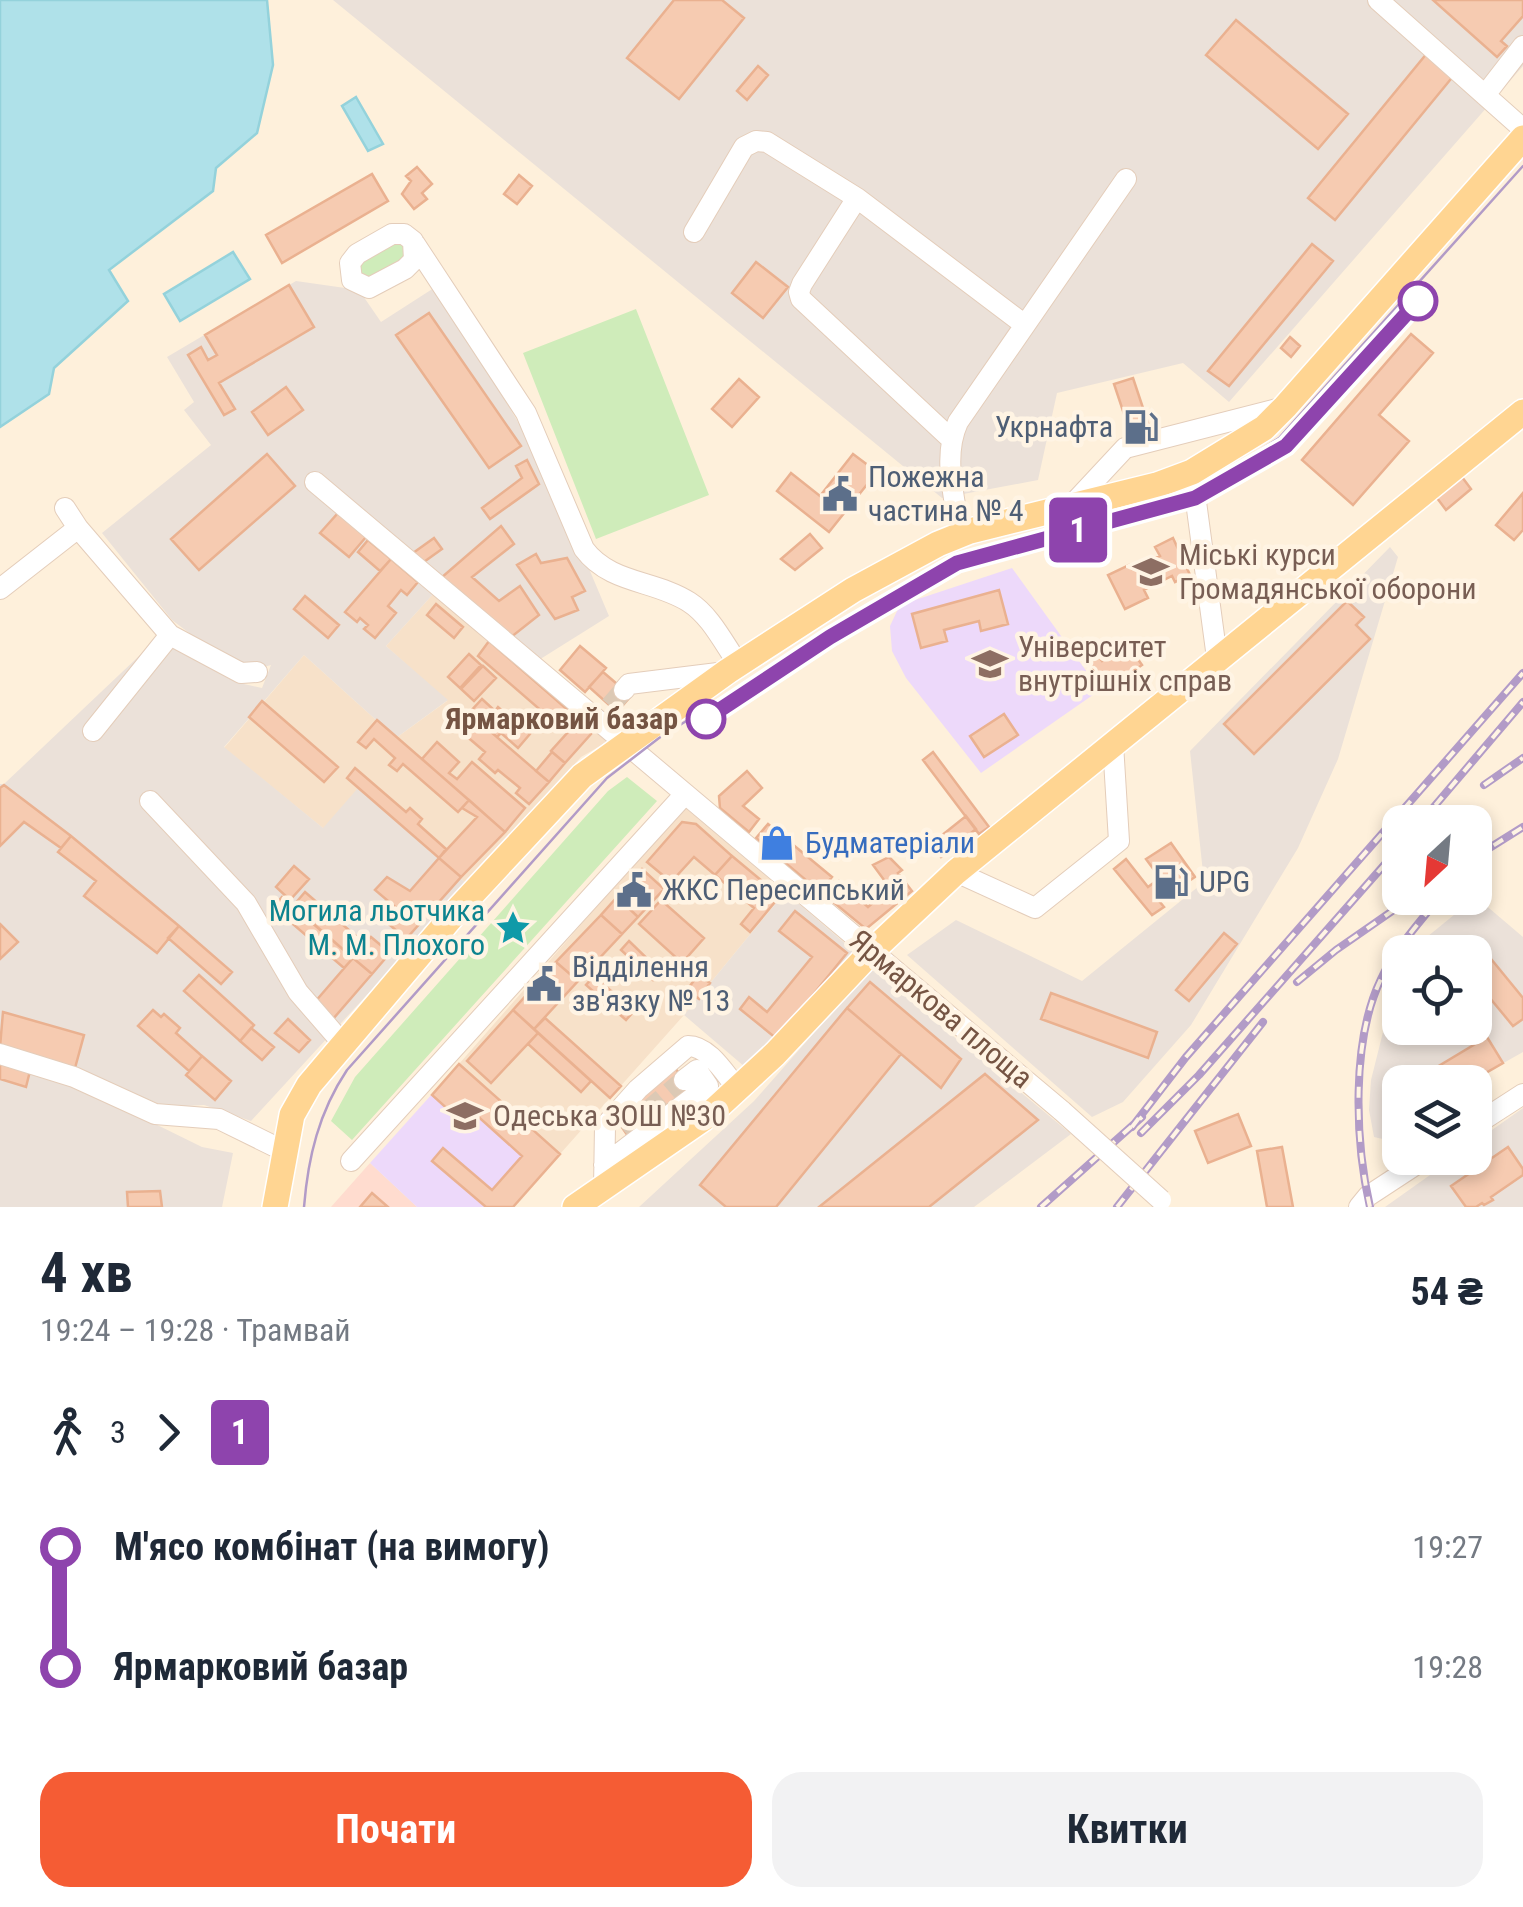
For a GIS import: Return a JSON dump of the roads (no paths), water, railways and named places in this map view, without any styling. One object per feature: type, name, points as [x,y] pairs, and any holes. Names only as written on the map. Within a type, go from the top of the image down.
[{"type":"main road","points":[[275,1207],[297,1104],[460,907],[586,772],[733,668],[913,556],[960,535],[1157,485],[1192,472],[1264,428],[1523,138]]},
{"type":"main road","points":[[575,1207],[604,1167],[710,1114],[712,1080],[775,1054],[872,951],[956,872],[1523,412]]},
{"type":"street","points":[[1378,0],[1523,129]]},
{"type":"street","points":[[1484,95],[1523,46]]},
{"type":"street","points":[[694,232],[744,147],[756,141],[767,142],[857,198],[1025,325]]},
{"type":"street","points":[[960,535],[948,452],[950,438],[1126,179]]},
{"type":"street","points":[[857,198],[798,292],[950,438]]},
{"type":"street","points":[[413,241],[526,413],[584,549],[613,574],[690,602],[710,622],[733,668],[628,684],[611,705]]},
{"type":"street","points":[[1070,506],[1124,448],[1285,406]]},
{"type":"street","points":[[1192,472],[1217,658]]},
{"type":"street","name":"Ярмаркова площа","points":[[315,482],[611,705],[626,743],[1062,1111],[1165,1203]]},
{"type":"street","points":[[64,508],[170,636],[241,672],[257,672]]},
{"type":"street","points":[[0,589],[78,528]]},
{"type":"street","points":[[93,732],[170,636]]},
{"type":"street","points":[[956,872],[1035,908],[1119,841],[1113,744]]},
{"type":"street","points":[[352,1161],[686,794]]},
{"type":"street","points":[[150,801],[246,903],[298,992],[344,1045]]},
{"type":"street","points":[[604,1167],[605,1126],[638,1088],[688,1046],[705,1051],[712,1080]]},
{"type":"street","points":[[0,1054],[74,1076],[155,1114],[219,1119],[284,1151]]},
{"type":"street","points":[[1492,1114],[1523,1094]]},
{"type":"street","points":[[604,1167],[624,1131]]},
{"type":"street","points":[[1360,1207],[1368,1196],[1400,1175]]},
{"type":"water","points":[[0,0],[267,0],[273,65],[257,133],[216,168],[213,191],[109,270],[128,301],[54,368],[49,394],[0,427]]},
{"type":"water","points":[[356,97],[383,144],[368,151],[342,106]]},
{"type":"water","points":[[233,252],[250,279],[180,321],[164,294]]},
{"type":"tunnel","points":[[610,706],[624,690]]},
{"type":"tunnel","points":[[624,1131],[684,1080]]},
{"type":"tram line","points":[[304,1207],[316,1136],[347,1070],[607,778],[659,738],[953,555],[1193,492],[1279,438],[1523,166]]},
{"type":"tram line","name":"1","points":[[706,719],[830,637],[957,563],[1195,498],[1286,446],[1418,301]]},
{"type":"railway","points":[[1132,1127],[1186,1057],[1523,673]]},
{"type":"railway","points":[[1435,805],[1523,702]]},
{"type":"railway","points":[[1484,785],[1523,758]]},
{"type":"railway","points":[[1492,846],[1523,827]]},
{"type":"railway","points":[[1141,1133],[1199,1075],[1382,867]]},
{"type":"railway","points":[[1297,982],[1386,915]]},
{"type":"railway","points":[[1370,1207],[1359,1122],[1360,1061],[1365,1032],[1381,979],[1425,915]]},
{"type":"railway","points":[[1117,1207],[1263,1022]]},
{"type":"railway","points":[[1041,1207],[1142,1117]]},
{"type":"place","name":"Укрнафта","points":[[1141,427]]},
{"type":"place","name":"Пожежна частина № 4","points":[[840,494]]},
{"type":"place","name":"Міські курси Громадянської оборони","points":[[1151,572]]},
{"type":"place","name":"Університет внутрішніх справ","points":[[990,664]]},
{"type":"place","name":"Ярмарковий базар","points":[[706,719]]},
{"type":"place","name":"Будматеріали","points":[[777,843]]},
{"type":"place","name":"UPG","points":[[1171,882]]},
{"type":"place","name":"ЖКС Пересипський","points":[[634,890]]},
{"type":"place","name":"Могила льотчика М. М. Плохого","points":[[513,928]]},
{"type":"place","name":"Відділення зв'язку № 13","points":[[544,984]]},
{"type":"place","name":"Одеська ЗОШ №30","points":[[465,1116]]}]
